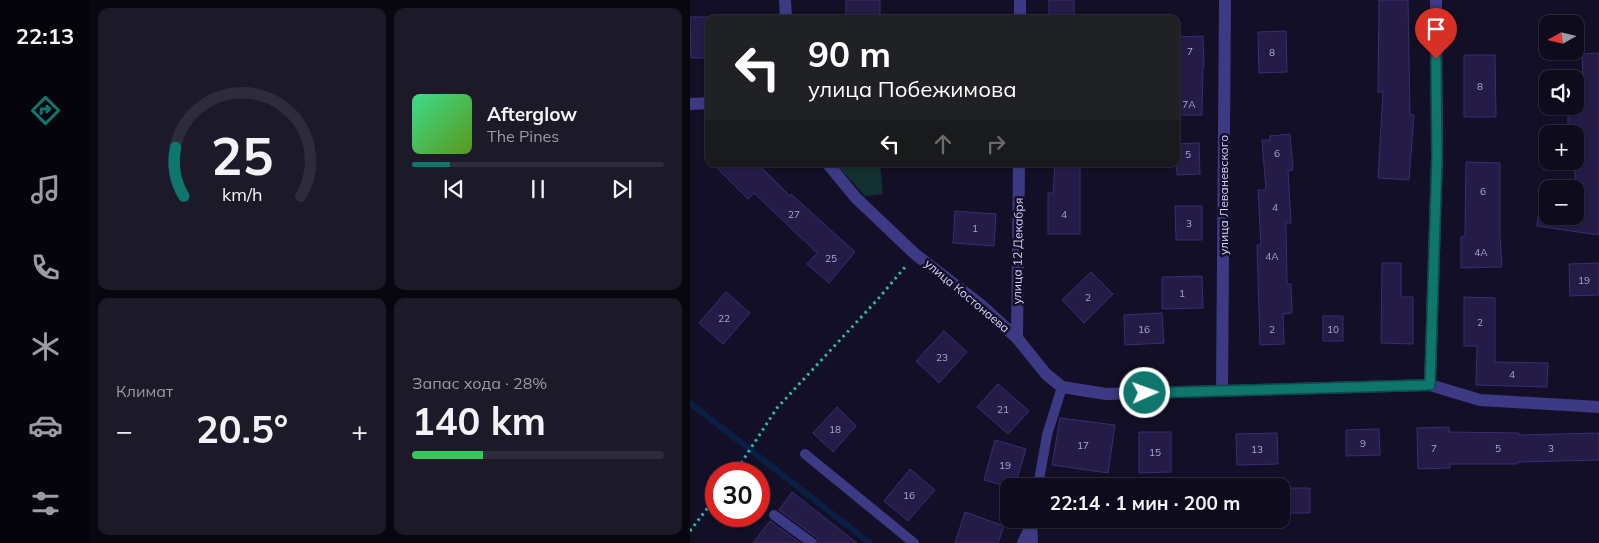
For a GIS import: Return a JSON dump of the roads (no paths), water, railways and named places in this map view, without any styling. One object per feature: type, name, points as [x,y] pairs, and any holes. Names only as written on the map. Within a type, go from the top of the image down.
[{"type":"street","points":[[785,0],[786,15]]},
{"type":"street","points":[[1020,0],[1020,15]]},
{"type":"street","name":"улица Леваневского","points":[[1222,390],[1225,0]]},
{"type":"street","points":[[1430,385],[1437,157],[1436,0]]},
{"type":"street","points":[[690,104],[705,103]]},
{"type":"street","name":"улица Костонаева","points":[[830,167],[856,198],[915,254],[981,305],[1017,338],[1046,374],[1062,387]]},
{"type":"street","name":"улица 12 Декабря","points":[[1017,338],[1018,167]]},
{"type":"street","points":[[1062,387],[1106,394],[1430,385],[1480,400],[1599,407]]},
{"type":"lane","points":[[1039,478],[1047,435],[1062,387]]},
{"type":"lane","points":[[805,454],[914,543]]},
{"type":"lane","points":[[774,515],[812,543]]},
{"type":"lane","points":[[1022,543],[1029,528]]},
{"type":"lane","points":[[1032,528],[1033,543]]},
{"type":"waterway","points":[[690,403],[870,543]]}]
